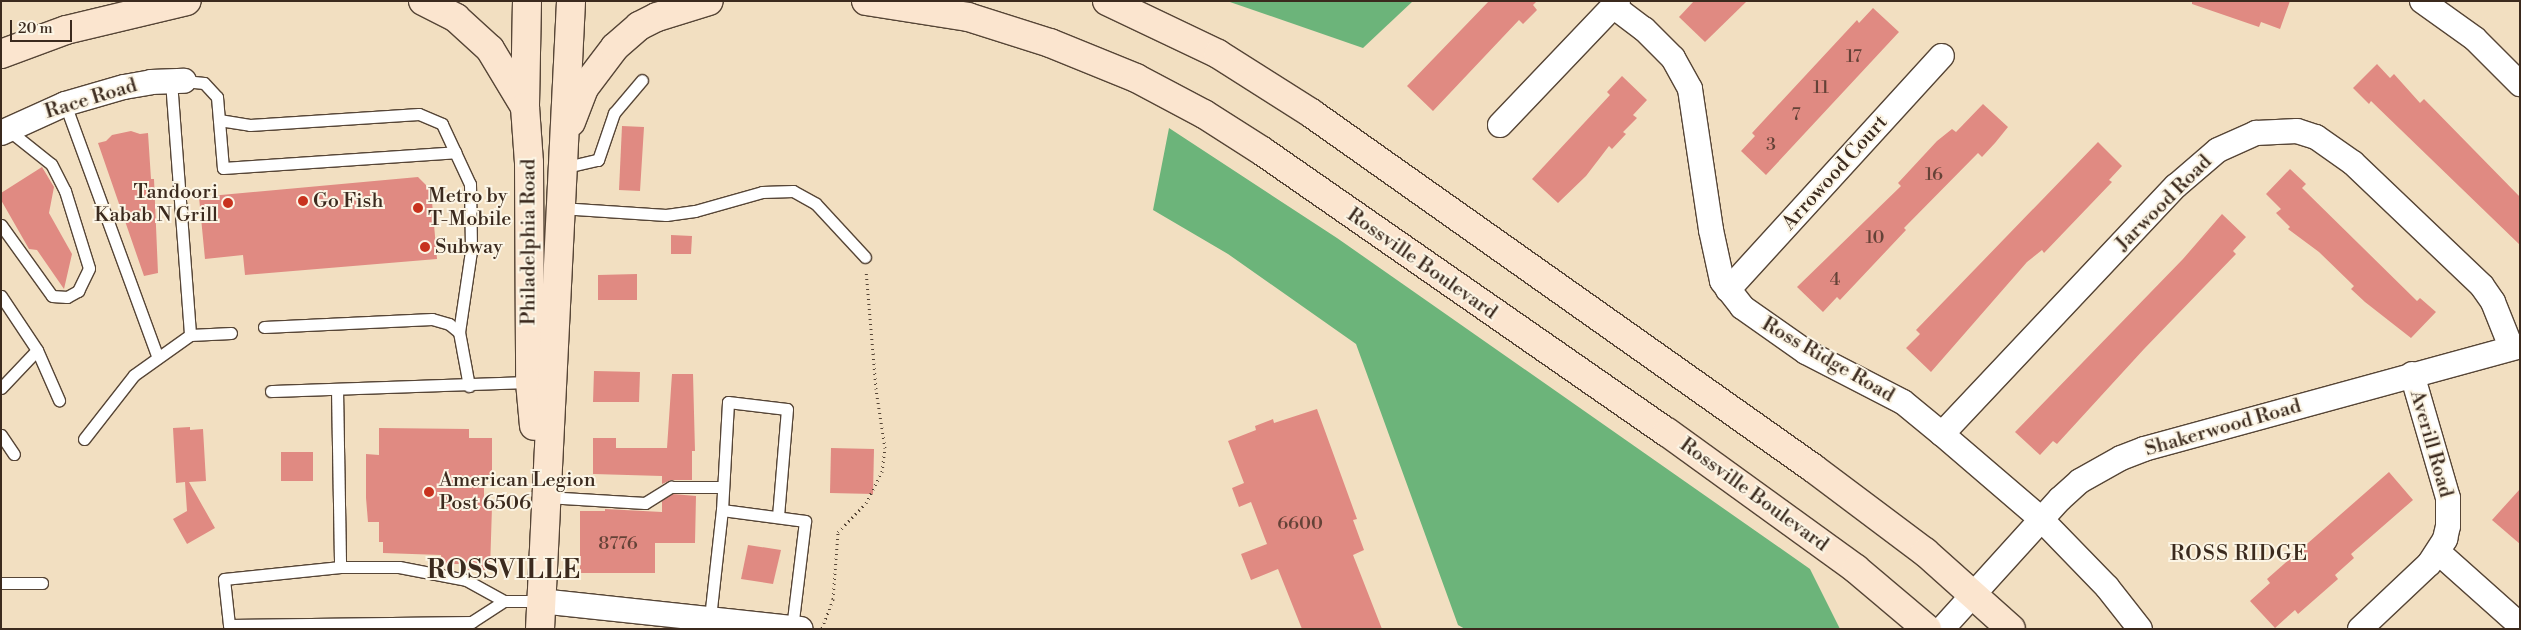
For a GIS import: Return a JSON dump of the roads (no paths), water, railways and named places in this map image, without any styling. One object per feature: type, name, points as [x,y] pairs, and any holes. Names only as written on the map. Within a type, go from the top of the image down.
[{"type":"main road","points":[[1,54],[66,30],[187,1]]},
{"type":"main road","points":[[423,1],[456,18],[490,49],[525,107]]},
{"type":"main road","name":"Philadelphia Road","points":[[527,1],[525,107],[529,163],[530,382],[535,433],[545,489]]},
{"type":"main road","name":"Philadelphia Road","points":[[540,629],[558,207],[571,1]]},
{"type":"main road","points":[[561,159],[584,88],[615,47],[639,26],[657,17],[709,1]]},
{"type":"main road","name":"Rossville Boulevard","points":[[866,1],[968,17],[1050,43],[1129,75],[1204,114],[1262,151],[1667,432],[1856,569],[1927,629]]},
{"type":"main road","points":[[1106,1],[1218,54],[1311,113],[1813,468],[1925,552],[1974,593],[2011,629]]},
{"type":"street","points":[[2422,1],[2475,40],[2520,84]]},
{"type":"street","points":[[1500,125],[1615,4]]},
{"type":"street","name":"Ross Ridge Road","points":[[1615,4],[1673,58],[1690,88],[1711,230],[1722,281],[1742,308],[1806,352],[1902,402],[1942,434],[2041,519],[2107,587],[2140,629]]},
{"type":"street","name":"Arrowood Court","points":[[1728,290],[1942,56]]},
{"type":"street","name":"Race Road","points":[[4,131],[65,104],[124,87],[177,81]]},
{"type":"street","name":"Jarwood Road","points":[[1942,434],[2176,186],[2218,150],[2237,139],[2263,132],[2297,131],[2316,137],[2353,163],[2482,286],[2493,302],[2516,346]]},
{"type":"street","name":"Shakerwood Road","points":[[1942,629],[2041,519],[2080,481],[2144,449],[2516,346]]},
{"type":"street","name":"Averill Road","points":[[2360,629],[2438,552],[2448,526],[2448,498],[2412,374]]},
{"type":"street","points":[[2438,552],[2520,625]]},
{"type":"street","points":[[540,601],[696,621],[796,628]]},
{"type":"lane","points":[[561,159],[598,160],[614,113],[642,80]]},
{"type":"lane","points":[[190,335],[177,81],[204,83],[217,97],[223,168],[455,152]]},
{"type":"lane","points":[[65,104],[158,358]]},
{"type":"lane","points":[[219,120],[250,125],[419,114],[442,124],[470,184],[471,251],[459,332],[469,386]]},
{"type":"lane","points":[[1,225],[52,296],[67,298],[78,291],[88,268],[65,191],[51,164],[4,131]]},
{"type":"lane","points":[[558,207],[666,215],[695,211],[762,192],[793,191],[816,204],[865,257]]},
{"type":"lane","points":[[1,296],[36,350],[59,400]]},
{"type":"lane","points":[[264,327],[432,319],[449,324],[459,332]]},
{"type":"lane","points":[[84,438],[134,375],[190,335],[231,333]]},
{"type":"lane","points":[[1,388],[36,350]]},
{"type":"lane","points":[[271,391],[469,386],[530,382]]},
{"type":"lane","points":[[337,389],[340,568]]},
{"type":"lane","points":[[696,621],[722,510],[728,402],[787,409],[778,517]]},
{"type":"lane","points":[[1,436],[14,454]]},
{"type":"lane","points":[[545,489],[646,503],[671,487],[723,487]]},
{"type":"lane","points":[[722,510],[805,521],[796,628]]},
{"type":"lane","points":[[504,600],[472,622],[229,625],[224,579],[340,568],[399,567],[466,580],[504,600],[540,601]]},
{"type":"lane","points":[[1,583],[42,583]]},
{"type":"place","name":"Go Fish","points":[[303,201]]},
{"type":"place","name":"Tandoori Kabab N Grill","points":[[228,203]]},
{"type":"place","name":"Metro by T-Mobile","points":[[418,208]]},
{"type":"place","name":"Subway","points":[[425,247]]},
{"type":"place","name":"American Legion Post 6506","points":[[429,492]]},
{"type":"district","name":"ROSS RIDGE","points":[[2239,554]]},
{"type":"district","name":"ROSSVILLE","points":[[504,571]]}]
